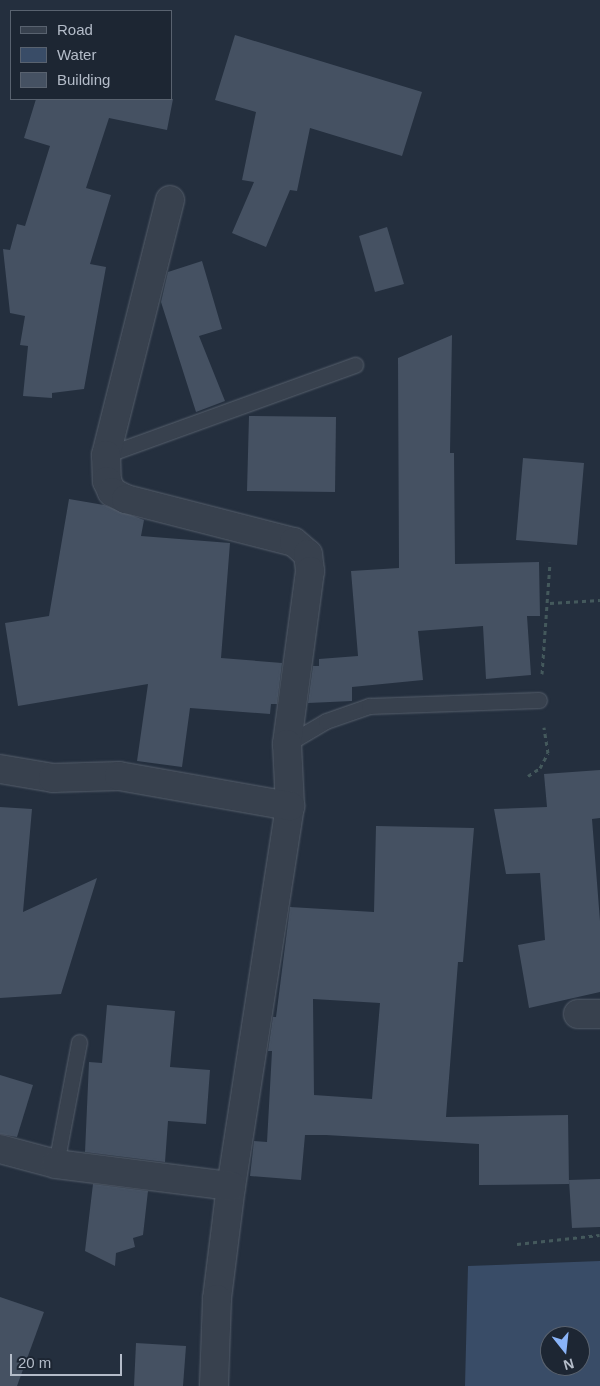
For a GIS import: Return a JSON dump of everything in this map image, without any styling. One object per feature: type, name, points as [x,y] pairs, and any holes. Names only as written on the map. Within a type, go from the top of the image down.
[{"type":"street","points":[[170,200],[106,455],[106,481],[118,495],[294,542],[308,554],[310,571],[288,744],[290,806],[231,1186],[217,1299],[214,1386]]},
{"type":"street","points":[[0,768],[53,778],[119,776],[290,806]]},
{"type":"street","points":[[0,1149],[56,1164],[231,1186]]},
{"type":"lane","points":[[106,455],[356,365]]},
{"type":"lane","points":[[288,744],[333,718],[369,706],[539,700]]},
{"type":"lane","points":[[56,1164],[78,1042]]},
{"type":"path","points":[[528,776],[540,768],[548,753],[539,700],[550,603],[550,562]]},
{"type":"path","points":[[550,603],[600,600]]},
{"type":"path","points":[[517,1244],[600,1235]]},
{"type":"water","points":[[600,1261],[600,1386],[465,1386],[468,1266]]},
{"type":"building","points":[[235,35],[422,92],[402,156],[310,128],[297,191],[290,190],[266,247],[232,233],[254,182],[242,180],[256,112],[215,100]]},
{"type":"building","points":[[173,99],[167,130],[109,118],[86,188],[111,195],[90,264],[106,267],[84,389],[52,393],[52,398],[23,396],[28,346],[20,345],[25,316],[10,313],[3,249],[10,250],[17,224],[25,226],[50,146],[24,138],[36,100]]},
{"type":"building","points":[[387,227],[404,284],[375,292],[359,236]]},
{"type":"building","points":[[202,261],[222,329],[199,336],[225,401],[196,412],[161,302],[168,272]]},
{"type":"building","points":[[452,335],[450,453],[454,453],[455,564],[539,562],[540,616],[527,616],[531,675],[486,679],[483,626],[418,631],[423,680],[352,687],[352,701],[308,703],[313,666],[319,666],[319,659],[358,656],[351,571],[399,568],[398,358]]},
{"type":"building","points":[[249,416],[336,417],[335,492],[247,491]]},
{"type":"building","points":[[523,458],[584,463],[577,545],[516,540]]},
{"type":"building","points":[[69,499],[104,505],[144,520],[141,536],[230,543],[221,658],[282,663],[277,704],[271,704],[270,714],[190,708],[182,767],[137,761],[148,684],[18,706],[5,623],[49,616]]},
{"type":"building","points":[[600,770],[600,818],[592,819],[600,921],[600,992],[529,1008],[518,945],[545,940],[540,873],[506,874],[494,809],[547,807],[544,774]]},
{"type":"building","points":[[0,807],[32,809],[23,912],[97,878],[61,994],[0,998]]},
{"type":"building","points":[[376,826],[474,828],[463,962],[458,962],[446,1117],[568,1115],[569,1184],[479,1185],[479,1144],[326,1135],[305,1135],[301,1180],[250,1176],[254,1141],[267,1142],[272,1051],[268,1051],[273,1017],[276,1017],[290,907],[374,912]],"holes":[[[313,999],[380,1003],[372,1099],[314,1095]]]},
{"type":"building","points":[[107,1005],[175,1011],[170,1067],[210,1070],[206,1124],[168,1121],[165,1162],[85,1152],[89,1062],[102,1063]]},
{"type":"building","points":[[0,1075],[33,1085],[17,1137],[0,1134]]},
{"type":"building","points":[[600,1179],[600,1227],[572,1228],[569,1180]]},
{"type":"building","points":[[93,1184],[148,1191],[143,1235],[133,1238],[135,1247],[116,1253],[115,1266],[85,1251]]},
{"type":"building","points":[[0,1297],[44,1312],[17,1386],[0,1386]]},
{"type":"building","points":[[136,1343],[186,1346],[183,1386],[134,1386]]}]
